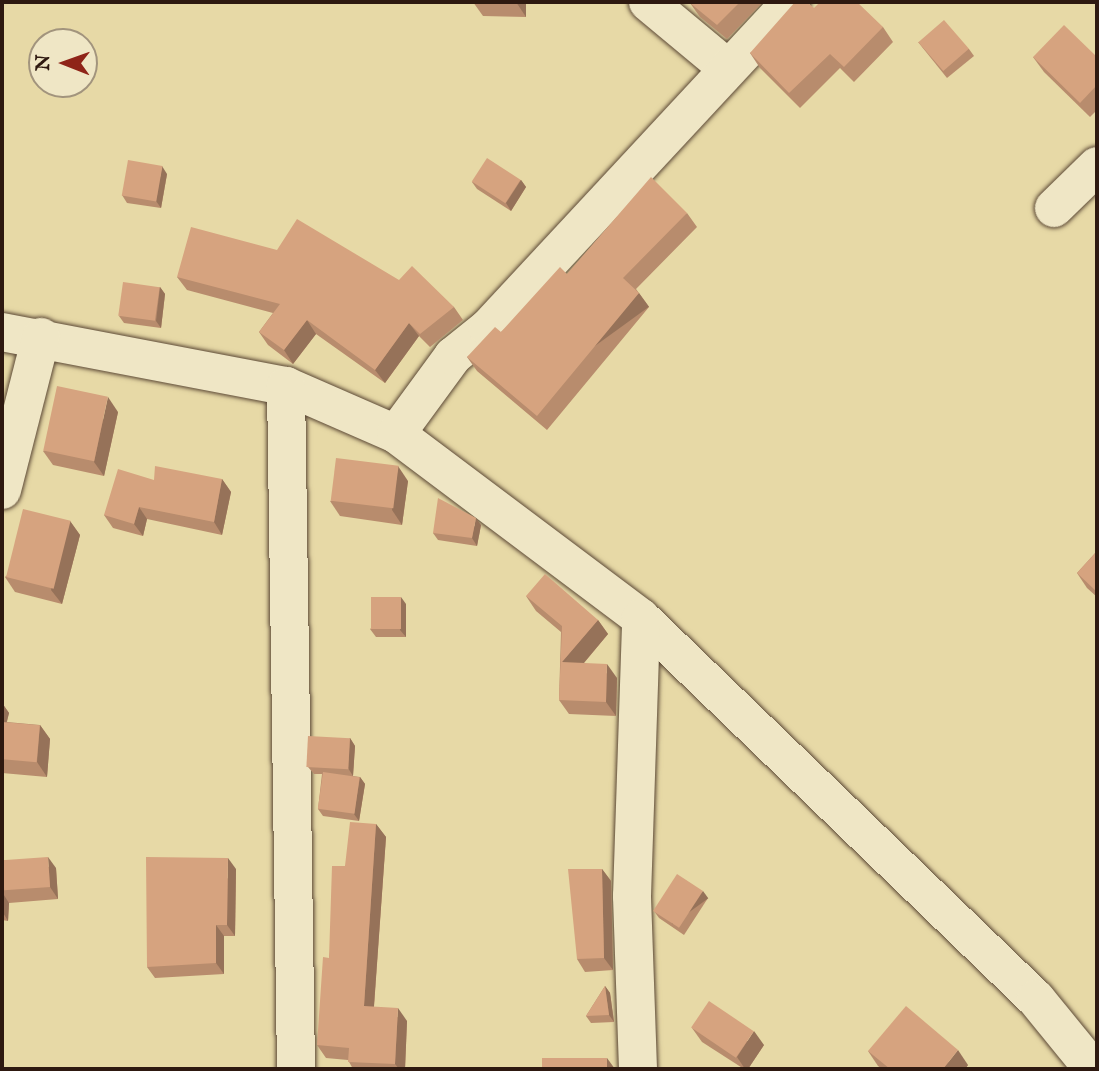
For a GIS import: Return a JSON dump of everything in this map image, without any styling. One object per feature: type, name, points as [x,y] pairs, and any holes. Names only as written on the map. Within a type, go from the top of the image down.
[{"type":"street","points":[[648,2],[726,67]]},
{"type":"street","points":[[396,434],[453,356],[488,327],[726,67],[791,2]]},
{"type":"street","points":[[1054,208],[1097,166]]},
{"type":"street","points":[[2,332],[41,337],[286,386],[396,434],[641,618],[1036,999],[1093,1069]]},
{"type":"street","points":[[2,490],[41,337]]},
{"type":"street","points":[[286,386],[296,1069]]},
{"type":"street","points":[[638,1069],[632,896],[641,618]]},
{"type":"building","points":[[691,2],[740,2],[717,25]]},
{"type":"building","points":[[795,2],[807,2],[814,8],[820,2],[857,2],[883,27],[844,67],[830,54],[789,93],[750,53]]},
{"type":"building","points":[[944,20],[969,49],[943,71],[918,42]]},
{"type":"building","points":[[1064,25],[1097,57],[1097,85],[1080,103],[1033,57]]},
{"type":"building","points":[[487,158],[521,180],[505,203],[472,181]]},
{"type":"building","points":[[128,160],[162,166],[156,202],[122,195]]},
{"type":"building","points":[[651,177],[687,213],[623,278],[639,293],[537,416],[467,357],[495,327],[501,332],[560,267],[567,274]]},
{"type":"building","points":[[297,219],[399,280],[412,266],[454,307],[420,334],[409,323],[375,370],[307,320],[284,350],[259,332],[280,304],[177,277],[191,227],[277,250]]},
{"type":"building","points":[[123,282],[160,287],[155,321],[118,316]]},
{"type":"building","points":[[57,386],[108,397],[94,461],[43,451]]},
{"type":"building","points":[[336,458],[399,466],[393,508],[331,501]]},
{"type":"building","points":[[155,466],[222,479],[214,522],[139,507],[134,524],[104,515],[118,469],[154,480]]},
{"type":"building","points":[[438,498],[476,518],[472,538],[433,533]]},
{"type":"building","points":[[23,509],[71,521],[54,589],[6,577]]},
{"type":"building","points":[[1097,551],[1097,592],[1077,573]]},
{"type":"building","points":[[545,574],[598,620],[562,662],[607,664],[606,702],[559,700],[562,626],[526,596]]},
{"type":"building","points":[[371,597],[401,597],[401,629],[371,629]]},
{"type":"building","points":[[2,722],[40,725],[37,762],[2,759]]},
{"type":"building","points":[[308,736],[350,738],[348,769],[306,767]]},
{"type":"building","points":[[323,772],[360,777],[354,814],[318,809]]},
{"type":"building","points":[[350,822],[376,824],[364,1006],[398,1008],[395,1064],[348,1062],[349,1048],[317,1045],[323,957],[329,958],[332,866],[345,866]]},
{"type":"building","points":[[48,857],[50,887],[4,890],[2,860]]},
{"type":"building","points":[[146,857],[228,858],[227,925],[216,925],[216,963],[147,967]]},
{"type":"building","points":[[568,869],[602,869],[604,958],[577,959]]},
{"type":"building","points":[[677,874],[703,891],[679,928],[653,911]]},
{"type":"building","points":[[605,986],[609,1015],[586,1016]]},
{"type":"building","points":[[709,1001],[754,1031],[736,1058],[691,1028]]},
{"type":"building","points":[[906,1006],[958,1050],[943,1069],[890,1069],[868,1051]]},
{"type":"building","points":[[542,1058],[607,1058],[607,1069],[542,1069]]}]
